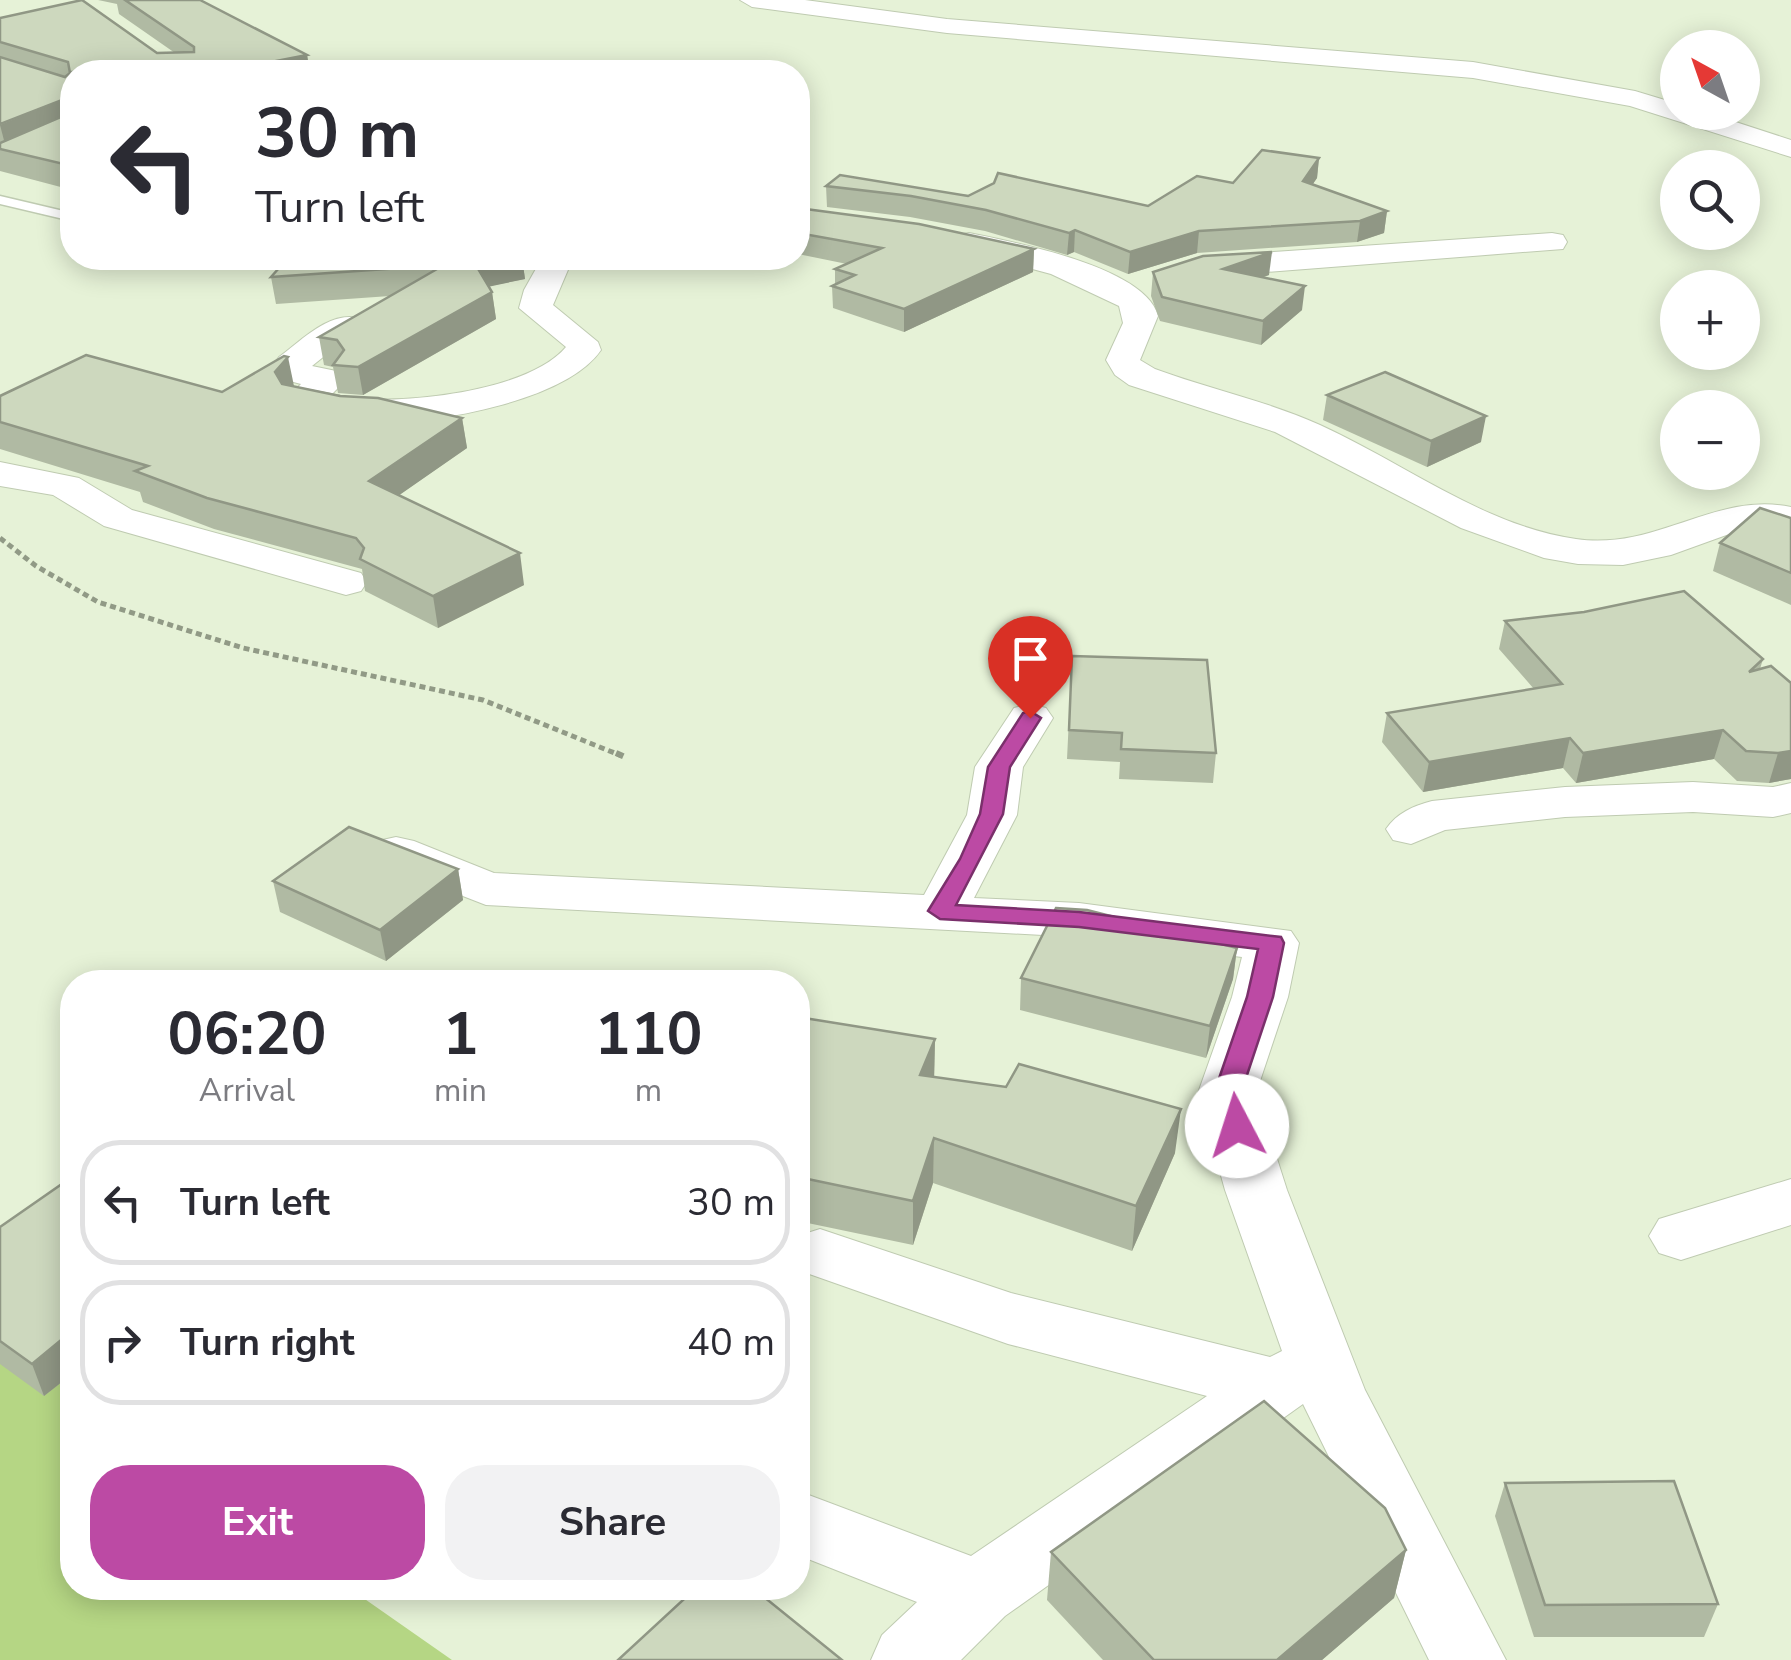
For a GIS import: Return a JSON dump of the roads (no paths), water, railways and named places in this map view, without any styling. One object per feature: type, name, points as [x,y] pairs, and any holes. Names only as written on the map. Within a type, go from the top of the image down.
[{"type":"street","points":[[752,0],[947,26],[1473,70],[1635,99],[1791,150]]},
{"type":"street","points":[[932,235],[1146,283],[1197,267],[1244,262],[1552,242]]},
{"type":"street","points":[[346,326],[291,364],[294,372],[328,380],[302,402],[374,413],[420,410],[509,388],[558,371],[584,350],[581,342],[536,308],[551,270]]},
{"type":"street","points":[[1146,283],[1139,306],[1141,314],[1123,360],[1127,368],[1142,377],[1279,420],[1526,540],[1578,552],[1626,552],[1669,543],[1732,518],[1756,513],[1791,519]]},
{"type":"street","points":[[0,474],[64,486],[118,518],[346,582]]},
{"type":"street","points":[[940,911],[972,859],[992,814],[999,767],[1030,718]]},
{"type":"street","points":[[1410,829],[1432,816],[1565,802],[1693,797],[1773,802],[1791,798]]},
{"type":"street","points":[[372,842],[486,889],[1079,920],[1272,943],[1260,997],[1228,1093],[1256,1190],[1297,1374]]},
{"type":"street","points":[[1680,1236],[1791,1202]]},
{"type":"street","points":[[820,1253],[1008,1318],[1297,1374],[1332,1394],[1468,1660]]},
{"type":"street","points":[[909,1660],[979,1592],[1297,1374]]},
{"type":"street","points":[[810,1528],[979,1592]]},
{"type":"lane","points":[[0,200],[60,214]]}]
